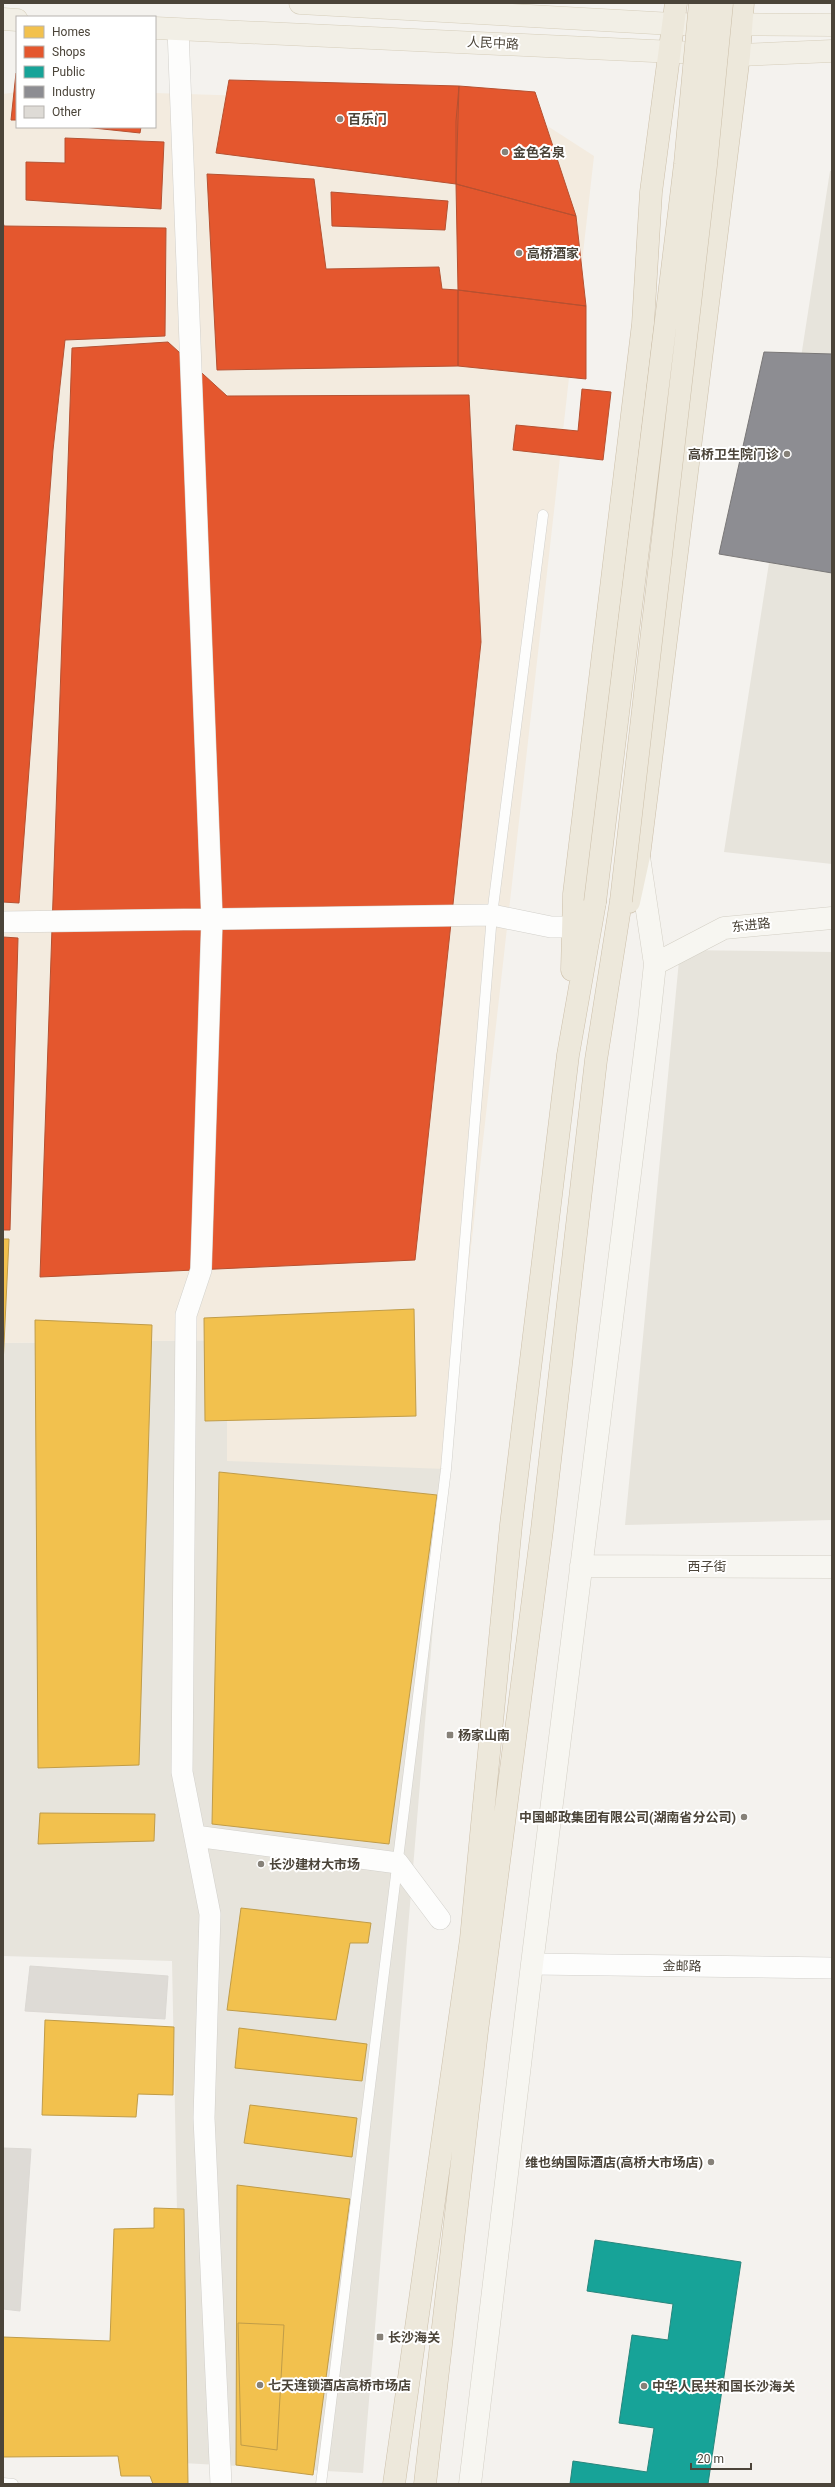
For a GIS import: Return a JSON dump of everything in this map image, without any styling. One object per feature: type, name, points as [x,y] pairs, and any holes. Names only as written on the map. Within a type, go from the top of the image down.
[{"type":"highway","points":[[568,1055],[574,894],[643,324],[651,192],[676,3]]},
{"type":"highway","points":[[394,2484],[471,1939],[511,1525],[568,1055],[595,902],[684,172],[700,3]]},
{"type":"highway","points":[[425,2484],[478,2031],[542,1530],[596,1060],[621,901],[706,165],[722,3]]},
{"type":"highway","points":[[596,1060],[639,856],[739,55],[744,3]]},
{"type":"main road","points":[[300,3],[674,24],[832,25]]},
{"type":"main road","points":[[3,19],[16,20]]},
{"type":"main road","name":"人民中路","points":[[156,28],[739,55],[832,51]]},
{"type":"street","points":[[178,29],[212,919],[201,1270],[186,1314],[182,1772],[210,1914],[204,2118],[221,2484]]},
{"type":"street","points":[[470,2484],[532,1964],[655,964],[639,856]]},
{"type":"street","points":[[3,922],[492,915],[551,927],[573,928]]},
{"type":"street","name":"东进路","points":[[655,964],[724,928],[832,918]]},
{"type":"street","name":"西子街","points":[[581,1566],[832,1567]]},
{"type":"street","points":[[194,1836],[398,1863],[440,1919]]},
{"type":"street","name":"金邮路","points":[[532,1964],[832,1968]]},
{"type":"lane","points":[[321,2484],[446,1469],[492,915],[543,515]]},
{"type":"lane","points":[[3,2483],[13,2484]]},
{"type":"shaded area","points":[[16,92],[16,128],[156,128],[156,93],[515,105],[594,156],[446,1469],[227,1461],[227,1340],[3,1343],[3,94]]},
{"type":"shaded area","points":[[830,171],[832,171],[832,864],[724,852]]},
{"type":"shaded area","points":[[680,950],[832,952],[832,1520],[625,1525]]},
{"type":"shaded area","points":[[227,1340],[446,1469],[363,2473],[182,2463],[172,1961],[3,1956],[3,1343]]},
{"type":"building: Homes","points":[[3,1239],[9,1239],[3,1365]]},
{"type":"building: Homes","points":[[414,1309],[416,1416],[205,1421],[204,1318]]},
{"type":"building: Homes","points":[[35,1320],[152,1325],[139,1765],[38,1768]]},
{"type":"building: Homes","points":[[219,1472],[437,1495],[389,1844],[212,1824]]},
{"type":"building: Homes","points":[[40,1813],[155,1814],[154,1841],[38,1844]]},
{"type":"building: Homes","points":[[241,1908],[371,1923],[368,1943],[350,1943],[336,2020],[227,2010]]},
{"type":"building: Homes","points":[[45,2020],[174,2027],[173,2095],[138,2094],[136,2117],[42,2115]]},
{"type":"building: Homes","points":[[239,2028],[367,2044],[362,2081],[235,2068]]},
{"type":"building: Homes","points":[[250,2105],[357,2118],[352,2157],[244,2143]]},
{"type":"building: Homes","points":[[237,2185],[350,2199],[313,2475],[236,2465]]},
{"type":"building: Homes","points":[[154,2208],[184,2209],[188,2484],[153,2484],[150,2476],[121,2476],[118,2456],[3,2457],[3,2337],[110,2341],[114,2229],[154,2228]]},
{"type":"building: Homes","name":"七天连锁酒店高桥市场店","points":[[238,2323],[284,2325],[277,2450],[241,2445]]},
{"type":"building: Shops","points":[[16,73],[16,120],[11,120]]},
{"type":"building: Shops","name":"百乐门","points":[[229,80],[459,86],[456,184],[216,153]]},
{"type":"building: Shops","name":"金色名泉","points":[[459,86],[535,92],[576,216],[456,184],[456,121]]},
{"type":"building: Shops","points":[[93,128],[141,128],[140,133]]},
{"type":"building: Shops","points":[[65,138],[164,142],[161,209],[26,200],[26,162],[65,163]]},
{"type":"building: Shops","points":[[207,174],[314,179],[326,269],[439,267],[442,289],[458,290],[458,366],[217,370]]},
{"type":"building: Shops","name":"高桥酒家","points":[[456,184],[576,216],[586,306],[458,290]]},
{"type":"building: Shops","points":[[331,192],[448,201],[445,230],[332,226]]},
{"type":"building: Shops","points":[[3,222],[4,226],[166,228],[165,336],[65,340],[53,450],[19,903],[3,902]]},
{"type":"building: Shops","points":[[458,290],[586,306],[586,379],[458,366]]},
{"type":"building: Shops","points":[[168,342],[227,396],[469,395],[481,642],[415,1260],[40,1277],[72,348]]},
{"type":"building: Shops","points":[[582,389],[611,392],[603,460],[513,450],[516,425],[578,431]]},
{"type":"building: Shops","points":[[3,937],[18,938],[10,1230],[3,1230]]},
{"type":"building: Public","points":[[595,2240],[741,2262],[708,2484],[570,2484],[573,2461],[647,2472],[654,2428],[619,2423],[632,2335],[668,2340],[673,2304],[587,2291]]},
{"type":"building: Industry","name":"高桥卫生院门诊","points":[[764,352],[832,354],[832,573],[719,554]]},
{"type":"building: Other","points":[[30,1966],[168,1976],[165,2019],[25,2011]]},
{"type":"building: Other","points":[[3,2148],[31,2149],[20,2311],[3,2309]]},
{"type":"place","name":"百乐门","points":[[340,119]]},
{"type":"place","name":"金色名泉","points":[[505,152]]},
{"type":"place","name":"高桥酒家","points":[[519,253]]},
{"type":"place","name":"高桥卫生院门诊","points":[[787,454]]},
{"type":"place","name":"杨家山南","points":[[450,1735]]},
{"type":"place","name":"中国邮政集团有限公司(湖南省分公司)","points":[[744,1817]]},
{"type":"place","name":"长沙建材大市场","points":[[261,1864]]},
{"type":"place","name":"维也纳国际酒店(高桥大市场店)","points":[[711,2162]]},
{"type":"place","name":"长沙海关","points":[[380,2337]]},
{"type":"place","name":"七天连锁酒店高桥市场店","points":[[260,2385]]},
{"type":"place","name":"中华人民共和国长沙海关","points":[[644,2386]]}]
